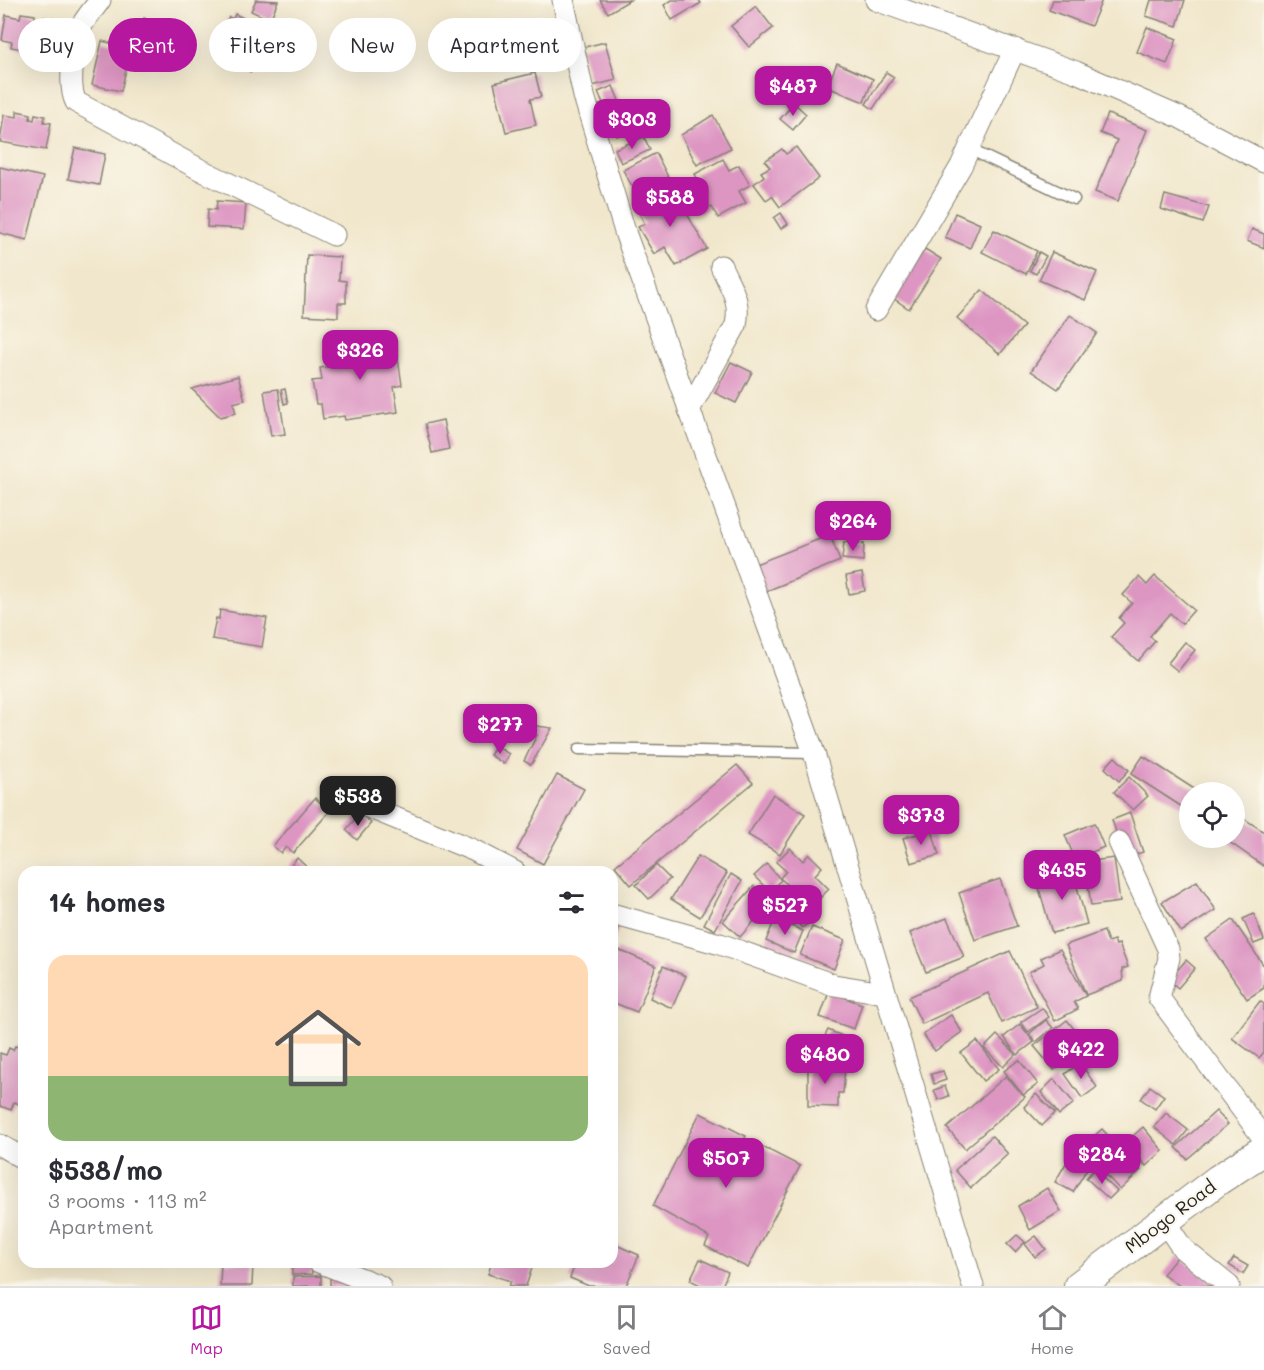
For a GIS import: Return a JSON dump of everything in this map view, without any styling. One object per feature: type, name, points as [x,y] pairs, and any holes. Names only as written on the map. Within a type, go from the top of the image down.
[{"type":"main road","name":"Mbogo Road","points":[[1079,1286],[1164,1221],[1264,1150]]},
{"type":"street","points":[[100,0],[82,25],[78,41],[72,85],[76,102],[201,170],[334,235]]},
{"type":"street","points":[[563,0],[584,96],[626,235],[814,753],[973,1286]]},
{"type":"street","points":[[876,0],[1076,72],[1179,117],[1264,162]]},
{"type":"street","points":[[876,310],[969,149],[1015,49]]},
{"type":"street","points":[[689,410],[736,325],[739,309],[737,299],[721,266]]},
{"type":"street","points":[[356,802],[473,850],[504,866]]},
{"type":"street","points":[[1119,842],[1168,950],[1169,958],[1159,998],[1264,1138]]},
{"type":"street","points":[[618,916],[720,944],[834,985],[884,993]]},
{"type":"street","points":[[0,1145],[18,1156]]},
{"type":"street","points":[[1164,1221],[1183,1249],[1229,1286]]},
{"type":"street","points":[[334,1268],[380,1286]]},
{"type":"lane","points":[[969,149],[1074,199]]},
{"type":"lane","points":[[579,749],[814,753]]},
{"type":"building","points":[[256,0],[278,1],[271,18],[251,11]]},
{"type":"building","points":[[600,0],[630,0],[608,13]]},
{"type":"building","points":[[672,0],[699,0],[701,3],[672,20],[664,5]]},
{"type":"building","points":[[1053,0],[1102,0],[1091,26],[1049,10]]},
{"type":"building","points":[[1151,0],[1185,0],[1177,26],[1146,16]]},
{"type":"building","points":[[756,6],[773,28],[749,47],[731,26]]},
{"type":"building","points":[[21,13],[35,15],[35,18],[20,18]]},
{"type":"building","points":[[6,15],[20,18],[18,18],[18,48],[11,47],[12,42],[2,40]]},
{"type":"building","points":[[1147,27],[1177,39],[1167,64],[1137,52]]},
{"type":"building","points":[[102,41],[108,42],[108,72],[125,72],[121,91],[92,85]]},
{"type":"building","points":[[605,42],[616,80],[592,86],[581,48]]},
{"type":"building","points":[[837,63],[873,79],[864,102],[827,87]]},
{"type":"building","points":[[886,72],[894,77],[873,109],[866,104]]},
{"type":"building","points":[[535,73],[541,97],[530,99],[536,125],[506,132],[494,83]]},
{"type":"building","points":[[613,86],[631,130],[617,136],[613,127],[606,130],[597,106],[603,103],[598,92]]},
{"type":"building","points":[[794,103],[806,114],[793,130],[780,119]]},
{"type":"building","points":[[17,111],[31,114],[30,119],[34,120],[35,114],[45,116],[44,122],[51,123],[46,150],[0,142],[4,115],[17,117]]},
{"type":"building","points":[[1108,114],[1147,130],[1118,201],[1095,192],[1117,140],[1100,133]]},
{"type":"building","points":[[713,115],[731,148],[697,165],[681,135]]},
{"type":"building","points":[[644,137],[650,150],[621,163],[615,149]]},
{"type":"building","points":[[796,147],[819,178],[780,207],[772,196],[766,200],[754,184],[764,176],[761,172],[770,167],[765,161],[782,149],[786,154]]},
{"type":"building","points":[[75,148],[105,154],[99,185],[68,179]]},
{"type":"building","points":[[656,153],[671,183],[645,196],[638,183],[632,186],[623,170]]},
{"type":"building","points":[[723,159],[729,170],[739,165],[750,185],[739,191],[746,203],[718,218],[712,207],[700,213],[689,193],[701,186],[695,174]]},
{"type":"building","points":[[0,167],[43,177],[27,240],[0,233]]},
{"type":"building","points":[[673,189],[707,249],[676,266],[665,247],[654,254],[638,227],[645,224],[637,209]]},
{"type":"building","points":[[1165,195],[1209,207],[1203,223],[1161,209]]},
{"type":"building","points":[[217,201],[246,203],[244,229],[207,227],[208,209],[216,210]]},
{"type":"building","points":[[781,213],[788,224],[781,229],[774,218]]},
{"type":"building","points":[[955,213],[980,224],[970,248],[945,237]]},
{"type":"building","points":[[1252,229],[1264,234],[1264,248],[1247,241]]},
{"type":"building","points":[[994,230],[1037,251],[1026,274],[982,252]]},
{"type":"building","points":[[925,249],[941,259],[909,309],[893,298]]},
{"type":"building","points":[[1039,252],[1046,256],[1036,274],[1030,271]]},
{"type":"building","points":[[1052,252],[1097,272],[1085,300],[1039,280]]},
{"type":"building","points":[[307,255],[340,257],[339,280],[346,281],[346,303],[338,303],[338,317],[304,315]]},
{"type":"building","points":[[982,290],[1024,326],[1000,354],[957,318]]},
{"type":"building","points":[[1070,315],[1097,333],[1058,389],[1031,371]]},
{"type":"building","points":[[395,338],[402,385],[394,387],[398,412],[345,420],[344,416],[323,419],[321,404],[316,404],[312,381],[322,380],[320,368],[332,366],[330,348]]},
{"type":"building","points":[[731,362],[752,372],[736,403],[715,393]]},
{"type":"building","points":[[238,376],[245,400],[233,403],[236,413],[220,417],[192,389]]},
{"type":"building","points":[[278,389],[285,434],[271,436],[264,391]]},
{"type":"building","points":[[285,389],[288,403],[284,404],[281,390]]},
{"type":"building","points":[[443,420],[449,449],[432,453],[425,424]]},
{"type":"building","points":[[830,535],[840,561],[764,592],[753,565]]},
{"type":"building","points":[[844,542],[864,544],[863,561],[842,559]]},
{"type":"building","points":[[862,573],[865,591],[849,594],[846,576]]},
{"type":"building","points":[[1155,576],[1194,610],[1182,624],[1170,613],[1150,636],[1155,641],[1138,661],[1111,637],[1124,623],[1119,618],[1132,603],[1123,595],[1139,577],[1147,585]]},
{"type":"building","points":[[220,610],[267,618],[262,647],[212,639]]},
{"type":"building","points":[[1185,642],[1195,650],[1178,671],[1168,663]]},
{"type":"building","points":[[522,724],[552,728],[531,765],[524,761],[537,735],[520,733]]},
{"type":"building","points":[[496,746],[509,754],[504,764],[490,755]]},
{"type":"building","points":[[1143,756],[1183,782],[1179,782],[1179,805],[1131,774]]},
{"type":"building","points":[[1115,757],[1129,770],[1119,781],[1105,768]]},
{"type":"building","points":[[737,765],[753,783],[631,885],[618,870],[618,866],[615,866]]},
{"type":"building","points":[[557,775],[584,789],[543,864],[517,850]]},
{"type":"building","points":[[1129,777],[1148,796],[1133,810],[1114,792]]},
{"type":"building","points":[[773,794],[805,814],[780,854],[748,835]]},
{"type":"building","points":[[315,798],[330,811],[293,853],[286,847],[281,853],[273,846]]},
{"type":"building","points":[[360,813],[371,823],[357,840],[346,830]]},
{"type":"building","points":[[1130,813],[1143,852],[1125,858],[1112,820]]},
{"type":"building","points":[[1245,819],[1264,832],[1264,866],[1238,848],[1245,848]]},
{"type":"building","points":[[1094,823],[1104,847],[1075,859],[1065,835]]},
{"type":"building","points":[[932,830],[939,855],[911,863],[903,838]]},
{"type":"building","points":[[790,848],[803,861],[809,854],[822,867],[815,875],[829,889],[811,907],[780,878],[786,871],[776,862]]},
{"type":"building","points":[[698,856],[727,873],[700,917],[671,899]]},
{"type":"building","points":[[297,858],[306,866],[290,866]]},
{"type":"building","points":[[1114,858],[1120,902],[1091,906],[1085,862]]},
{"type":"building","points":[[767,864],[781,880],[769,891],[754,876]]},
{"type":"building","points":[[656,865],[670,879],[649,899],[636,885]]},
{"type":"building","points":[[1072,868],[1087,924],[1052,933],[1036,878]]},
{"type":"building","points":[[731,874],[742,881],[715,930],[704,924]]},
{"type":"building","points":[[1000,879],[1017,926],[975,940],[959,893]]},
{"type":"building","points":[[1197,881],[1216,910],[1181,932],[1162,902]]},
{"type":"building","points":[[782,885],[811,921],[802,928],[773,893]]},
{"type":"building","points":[[754,886],[772,901],[740,937],[723,921]]},
{"type":"building","points":[[1254,914],[1264,940],[1254,944],[1243,919]]},
{"type":"building","points":[[947,918],[964,957],[926,972],[910,933]]},
{"type":"building","points":[[775,919],[803,931],[794,953],[766,941]]},
{"type":"building","points":[[1233,920],[1264,966],[1264,988],[1247,999],[1206,939]]},
{"type":"building","points":[[812,927],[845,940],[834,969],[800,955]]},
{"type":"building","points":[[1104,931],[1108,942],[1114,940],[1116,945],[1119,944],[1128,967],[1122,969],[1123,981],[1086,995],[1066,945]]},
{"type":"building","points":[[618,949],[656,966],[637,1012],[618,1004]]},
{"type":"building","points":[[1060,949],[1086,996],[1074,1002],[1078,1009],[1055,1021],[1029,972],[1044,964],[1041,958]]},
{"type":"building","points":[[1010,951],[1037,1007],[1002,1023],[988,993],[922,1024],[909,997]]},
{"type":"building","points":[[1186,960],[1195,968],[1178,988],[1169,980]]},
{"type":"building","points":[[663,966],[686,976],[672,1008],[650,998]]},
{"type":"building","points":[[829,992],[862,1004],[854,1029],[820,1017]]},
{"type":"building","points":[[1260,1001],[1264,1004],[1264,1052],[1259,1058],[1232,1038]]},
{"type":"building","points":[[1042,1008],[1049,1017],[1028,1032],[1021,1022]]},
{"type":"building","points":[[951,1015],[962,1032],[935,1051],[923,1034]]},
{"type":"building","points":[[1046,1020],[1053,1028],[1036,1042],[1029,1034]]},
{"type":"building","points":[[1067,1020],[1078,1034],[1057,1051],[1065,1062],[1054,1070],[1034,1046]]},
{"type":"building","points":[[1020,1024],[1034,1042],[1017,1055],[1004,1037]]},
{"type":"building","points":[[828,1030],[845,1037],[839,1051],[821,1044]]},
{"type":"building","points":[[997,1035],[1016,1054],[1003,1067],[984,1048]]},
{"type":"building","points":[[977,1041],[999,1069],[983,1081],[961,1053]]},
{"type":"building","points":[[845,1042],[856,1047],[850,1060],[839,1055]]},
{"type":"building","points":[[15,1046],[18,1047],[18,1104],[14,1102],[11,1110],[0,1106],[0,1053],[6,1055],[9,1048],[13,1050]]},
{"type":"building","points":[[812,1052],[825,1055],[823,1063],[810,1060]]},
{"type":"building","points":[[1019,1060],[1038,1084],[1023,1095],[1004,1071]]},
{"type":"building","points":[[1080,1063],[1097,1087],[1082,1098],[1065,1074]]},
{"type":"building","points":[[808,1064],[845,1067],[843,1093],[838,1093],[838,1107],[808,1106]]},
{"type":"building","points":[[943,1071],[946,1080],[934,1084],[931,1074]]},
{"type":"building","points":[[1006,1076],[1025,1097],[965,1149],[947,1128]]},
{"type":"building","points":[[1054,1079],[1074,1103],[1059,1115],[1041,1092]]},
{"type":"building","points":[[945,1086],[949,1096],[938,1100],[934,1090]]},
{"type":"building","points":[[1150,1086],[1164,1096],[1155,1109],[1141,1099]]},
{"type":"building","points":[[1036,1094],[1055,1113],[1042,1126],[1024,1107]]},
{"type":"building","points":[[1216,1111],[1228,1124],[1187,1159],[1176,1147]]},
{"type":"building","points":[[700,1113],[746,1136],[740,1148],[754,1155],[759,1145],[800,1166],[748,1268],[705,1246],[709,1237],[653,1206]]},
{"type":"building","points":[[1166,1113],[1188,1130],[1176,1145],[1154,1127]]},
{"type":"building","points":[[1143,1127],[1163,1151],[1146,1166],[1125,1143]]},
{"type":"building","points":[[1102,1129],[1141,1170],[1120,1190],[1081,1148]]},
{"type":"building","points":[[992,1136],[1008,1154],[971,1188],[955,1170]]},
{"type":"building","points":[[1072,1153],[1090,1164],[1073,1192],[1055,1182]]},
{"type":"building","points":[[1094,1170],[1117,1191],[1109,1199],[1086,1178]]},
{"type":"building","points":[[1047,1188],[1061,1211],[1030,1230],[1018,1206]]},
{"type":"building","points":[[1017,1235],[1025,1242],[1015,1252],[1007,1244]]},
{"type":"building","points":[[1036,1236],[1046,1249],[1035,1257],[1025,1244]]},
{"type":"building","points":[[618,1246],[639,1255],[626,1286],[589,1286],[570,1278],[574,1268],[618,1268]]},
{"type":"building","points":[[1178,1256],[1218,1286],[1180,1286],[1163,1274]]},
{"type":"building","points":[[1234,1258],[1248,1266],[1243,1274],[1229,1265]]},
{"type":"building","points":[[700,1259],[728,1272],[722,1286],[702,1286],[690,1280]]},
{"type":"building","points":[[221,1268],[253,1268],[252,1286],[220,1286]]},
{"type":"building","points":[[292,1268],[312,1268],[312,1274],[292,1275]]},
{"type":"building","points":[[490,1268],[532,1268],[526,1286],[509,1286],[511,1281],[488,1274]]},
{"type":"building","points":[[330,1275],[347,1275],[347,1286],[330,1286]]},
{"type":"building","points":[[321,1276],[321,1286],[293,1286],[293,1277]]}]
